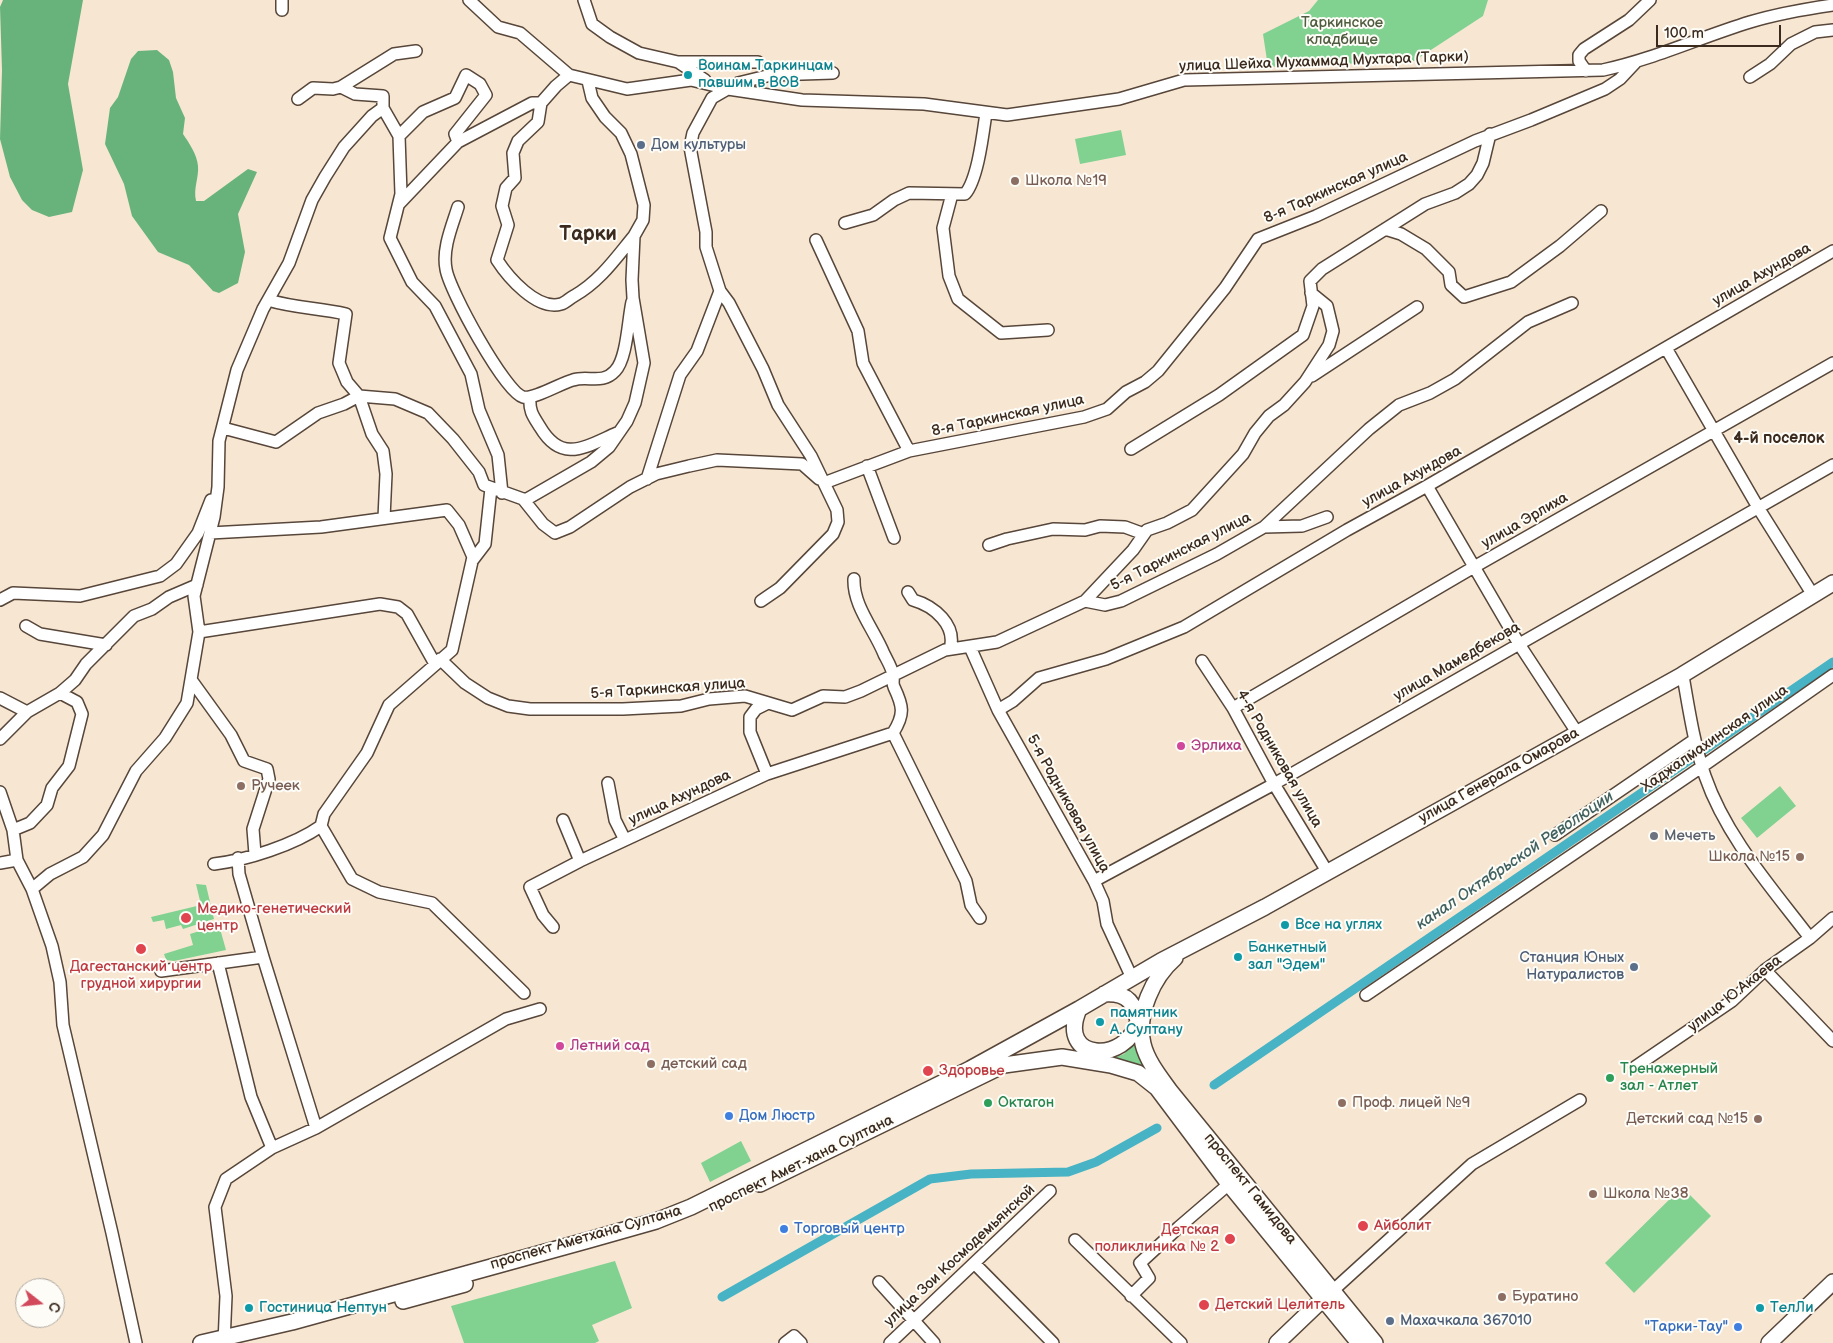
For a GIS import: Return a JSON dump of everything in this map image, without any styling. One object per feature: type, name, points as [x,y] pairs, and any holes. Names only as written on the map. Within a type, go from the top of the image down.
[{"type":"main road","name":"улица Генерала Омарова","points":[[1577,734],[1682,675],[1833,583]]},
{"type":"main road","name":"улица Генерала Омарова","points":[[1103,994],[1164,963],[1328,873],[1354,856],[1682,676],[1813,595]]},
{"type":"main road","points":[[973,1073],[1048,1057],[1091,1055],[1121,1044],[1138,1025],[1151,990],[1164,963]]},
{"type":"main road","points":[[953,1083],[973,1073],[1018,1041],[1079,1010],[1103,994]]},
{"type":"main road","name":"проспект Гамидова","points":[[1103,994],[1121,995],[1134,1008],[1146,1053],[1170,1091],[1231,1163],[1327,1295],[1359,1343]]},
{"type":"main road","points":[[1079,1010],[1074,1027],[1077,1041],[1091,1055]]},
{"type":"main road","name":"проспект Гамидова","points":[[1091,1055],[1138,1073],[1152,1083],[1229,1184],[1327,1295],[1375,1343]]},
{"type":"main road","name":"проспект Аметхана Султана","points":[[201,1343],[224,1340],[292,1322],[656,1221],[691,1207],[953,1083]]},
{"type":"main road","name":"проспект Амет-хана Султана","points":[[239,1343],[372,1310],[665,1227],[702,1213],[953,1083]]},
{"type":"main road","points":[[1769,1343],[1833,1282]]},
{"type":"main road","points":[[1277,1343],[1327,1295]]},
{"type":"main road","points":[[1781,1343],[1833,1295]]},
{"type":"street","name":"улица Шейха Мухаммад Мухтара (Тарки)","points":[[470,0],[498,27],[520,33],[569,75],[588,81],[628,89],[691,80],[728,89],[802,100],[924,104],[1007,115],[1067,108],[1119,99],[1184,80],[1475,71],[1586,71],[1635,63],[1750,22],[1794,10],[1833,5]]},
{"type":"street","points":[[584,0],[592,24],[610,37],[639,53],[678,62],[758,62]]},
{"type":"street","points":[[1586,71],[1578,61],[1579,55],[1584,49],[1629,20],[1650,0]]},
{"type":"street","points":[[1750,78],[1770,64],[1791,44],[1816,32],[1833,30]]},
{"type":"street","points":[[298,99],[313,88],[333,90],[341,87],[394,54],[416,51]]},
{"type":"street","points":[[678,62],[714,86]]},
{"type":"street","name":"8-я Таркинская улица","points":[[824,483],[909,451],[989,437],[1017,429],[1040,427],[1084,417],[1106,409],[1126,392],[1145,382],[1158,372],[1225,288],[1258,239],[1316,216],[1490,134],[1532,120],[1605,89],[1620,79],[1635,63]]},
{"type":"street","points":[[762,601],[780,588],[833,534],[838,522],[837,510],[811,456],[778,405],[763,368],[729,302],[720,291],[706,247],[706,232],[690,147],[693,133],[712,98],[738,83],[771,75],[834,73]]},
{"type":"street","points":[[400,136],[423,112],[455,98],[466,75],[480,84],[486,95],[455,134],[458,142]]},
{"type":"street","points":[[569,75],[541,103],[538,122],[518,141],[513,153],[515,178],[506,188],[502,206],[508,225],[497,260],[506,275],[516,286],[544,302],[560,305],[601,277],[634,236],[644,220],[644,205],[630,154],[621,133],[604,117],[592,98],[588,81]]},
{"type":"street","points":[[341,87],[356,94],[382,96],[383,108],[400,136],[401,194],[390,238],[412,282],[434,306],[472,374],[479,410],[498,455],[497,491],[485,544],[472,561]]},
{"type":"street","points":[[399,204],[458,142],[532,103],[541,103]]},
{"type":"street","points":[[32,889],[50,874],[83,857],[103,835],[136,771],[165,738],[180,717],[187,702],[199,632],[194,596],[210,533],[218,487],[222,428],[237,370],[268,300],[286,269],[312,200],[344,147],[372,116],[383,108]]},
{"type":"street","points":[[845,223],[872,215],[909,193],[965,194],[969,189],[986,113]]},
{"type":"street","points":[[1130,450],[1219,395],[1303,335],[1313,306],[1310,281],[1322,269],[1425,204],[1455,193],[1469,184],[1477,175],[1483,163],[1490,134]]},
{"type":"street","points":[[952,194],[943,228],[949,276],[958,299],[1001,333],[1037,329],[1048,330]]},
{"type":"street","points":[[458,207],[445,252],[446,270],[474,332],[494,366],[521,397],[530,398],[576,379],[605,379],[616,371],[622,359],[633,298],[634,236]]},
{"type":"street","points":[[1385,229],[1401,234],[1426,250],[1449,272],[1450,285],[1464,297],[1511,282],[1560,246],[1601,211]]},
{"type":"street","points":[[816,240],[858,331],[863,363],[909,451]]},
{"type":"street","name":"улица Ахундова","points":[[998,710],[1014,701],[1039,678],[1106,659],[1184,627],[1347,530],[1427,486],[1833,251]]},
{"type":"street","points":[[647,479],[680,375],[697,351],[720,291]]},
{"type":"street","points":[[1085,601],[1133,550],[1147,530],[1167,523],[1192,510],[1243,454],[1255,433],[1269,416],[1284,405],[1305,382],[1328,345],[1333,331],[1327,306],[1311,292]]},
{"type":"street","points":[[523,499],[591,462],[609,447],[627,421],[635,403],[644,363],[633,298]]},
{"type":"street","points":[[268,300],[292,307],[319,308],[346,314],[339,363],[347,382],[359,396],[372,434],[383,451],[386,474],[384,518]]},
{"type":"street","name":"5-я Таркинская улица","points":[[199,632],[380,604],[398,607],[407,614],[438,662],[465,683],[488,698],[516,707],[623,709],[681,706],[709,699],[745,696],[792,710],[823,696],[845,697],[883,678],[893,676],[926,658],[950,649],[997,642],[1085,601],[1105,605],[1121,601],[1217,554],[1264,527],[1369,429],[1399,405],[1430,393],[1455,379],[1528,322],[1572,303]]},
{"type":"street","points":[[1305,382],[1340,356],[1360,346],[1378,331],[1417,307]]},
{"type":"street","points":[[1666,348],[1759,509],[1813,595]]},
{"type":"street","name":"улица Эрлиха","points":[[1233,708],[1474,567],[1833,363]]},
{"type":"street","points":[[222,428],[276,442],[318,413],[344,404],[359,396],[395,399],[428,413],[454,439],[479,472],[484,485],[523,499],[544,524],[555,533],[570,527],[630,487],[647,479],[664,472],[717,460],[802,464],[824,483]]},
{"type":"street","points":[[530,398],[530,411],[549,442],[564,450],[584,447],[617,433]]},
{"type":"street","name":"улица Мамедбекова","points":[[1094,880],[1274,784],[1759,509],[1833,465]]},
{"type":"street","points":[[867,466],[894,538]]},
{"type":"street","points":[[1427,486],[1518,644],[1577,734]]},
{"type":"street","points":[[0,600],[13,593],[80,596],[160,576],[176,564],[198,533],[218,487]]},
{"type":"street","points":[[210,533],[321,527],[447,510],[459,525],[473,557],[452,650],[389,705],[367,753],[324,814],[321,826],[308,835],[255,854],[214,864]]},
{"type":"street","points":[[1264,527],[1302,526],[1327,517]]},
{"type":"street","points":[[989,545],[1007,538],[1053,529],[1085,530],[1100,526],[1125,527],[1144,534]]},
{"type":"street","points":[[854,579],[857,601],[874,629],[893,676],[893,685],[900,697],[902,719],[894,733],[966,881],[971,905],[980,918]]},
{"type":"street","points":[[0,739],[27,712],[60,693],[75,680],[86,664],[134,616],[152,609],[169,597],[197,585]]},
{"type":"street","points":[[908,592],[913,600],[928,604],[941,616],[952,633],[950,649]]},
{"type":"street","points":[[26,626],[40,634],[106,645]]},
{"type":"street","name":"5-я Родниковая улица","points":[[970,647],[998,710],[1094,880],[1103,901],[1107,924],[1132,978]]},
{"type":"street","name":"4-я Родниковая улица","points":[[1202,661],[1233,708],[1274,784],[1328,873]]},
{"type":"street","name":"Хаджалмахинская улица","points":[[1366,995],[1703,766],[1833,675]]},
{"type":"street","points":[[1682,676],[1694,740],[1704,774],[1720,810],[1740,844],[1810,938]]},
{"type":"street","points":[[192,681],[231,735],[244,761],[267,769],[269,779],[253,829],[255,854]]},
{"type":"street","points":[[13,830],[30,823],[47,805],[52,788],[69,766],[82,714],[77,702],[60,693]]},
{"type":"street","points":[[0,698],[27,712]]},
{"type":"street","points":[[767,774],[750,732],[750,717],[756,709],[768,703]]},
{"type":"street","name":"улица Ахундова","points":[[554,927],[543,915],[530,887],[580,860],[767,774],[894,733]]},
{"type":"street","points":[[1555,835],[1694,740]]},
{"type":"street","points":[[608,782],[615,820],[625,840]]},
{"type":"street","points":[[0,792],[13,830],[17,860],[32,889],[57,964],[63,1002],[63,1025],[136,1343]]},
{"type":"street","points":[[563,820],[580,860]]},
{"type":"street","points":[[321,826],[352,879],[379,892],[432,903],[524,993]]},
{"type":"street","points":[[238,858],[239,874],[316,1128]]},
{"type":"street","points":[[0,863],[17,860]]},
{"type":"street","name":"улица Ю.Акаева","points":[[1635,1067],[1732,1000],[1765,970],[1810,938],[1833,918]]},
{"type":"street","points":[[161,971],[263,957]]},
{"type":"street","points":[[218,963],[251,1097],[272,1148]]},
{"type":"street","points":[[1765,970],[1833,1041]]},
{"type":"street","points":[[224,1340],[226,1296],[215,1207],[226,1179],[272,1148],[316,1128],[506,1019],[540,1009]]},
{"type":"street","points":[[1327,1295],[1472,1164],[1580,1100]]},
{"type":"street","points":[[1131,1296],[1149,1278],[1140,1263],[1179,1226],[1229,1184]]},
{"type":"street","name":"улица Зои Космодемьянской","points":[[890,1343],[1050,1191]]},
{"type":"street","points":[[1075,1240],[1131,1296],[1182,1343]]},
{"type":"street","points":[[975,1264],[1053,1343]]},
{"type":"street","points":[[879,1282],[934,1343]]},
{"type":"green space","points":[[3,0],[83,0],[68,84],[83,170],[72,212],[49,217],[32,210],[22,200],[10,177],[0,139],[2,70],[0,7]]},
{"type":"green space","name":"Таркинское кладбище","points":[[1318,0],[1488,0],[1483,16],[1414,61],[1268,67],[1263,34],[1309,11]]},
{"type":"green space","points":[[157,50],[169,60],[173,72],[176,98],[185,118],[183,134],[196,157],[198,170],[195,192],[196,201],[204,201],[248,169],[257,172],[238,214],[245,252],[238,283],[219,293],[213,291],[189,265],[158,252],[132,216],[124,184],[105,144],[110,108],[118,97],[131,59],[138,51]]},
{"type":"green space","points":[[1121,130],[1126,155],[1080,164],[1075,139]]},
{"type":"green space","points":[[1780,786],[1796,806],[1757,838],[1741,818]]},
{"type":"green space","points":[[196,884],[206,885],[214,919],[183,929],[181,925],[166,929],[164,920],[153,922],[151,917],[201,905]]},
{"type":"green space","points":[[219,925],[226,950],[174,961],[166,960],[164,954],[193,945],[190,934]]},
{"type":"green space","points":[[1135,1042],[1146,1071],[1109,1060],[1124,1054]]},
{"type":"green space","points":[[741,1141],[751,1161],[710,1182],[701,1163]]},
{"type":"green space","points":[[1682,1187],[1711,1216],[1634,1293],[1605,1263]]},
{"type":"green space","points":[[615,1261],[632,1308],[592,1325],[599,1341],[595,1343],[464,1343],[451,1306]]},
{"type":"waterway","name":"канал Октябрьской Революции","points":[[1214,1085],[1833,662]]},
{"type":"waterway","name":"канал Октябрьской Революции","points":[[722,1297],[930,1179],[971,1174],[1068,1172],[1096,1162],[1157,1128]]},
{"type":"place","name":"Воинам Таркинцам павшим в ВОВ","points":[[688,75]]},
{"type":"place","name":"Дом культуры","points":[[641,145]]},
{"type":"place","name":"Школа №19","points":[[1015,181]]},
{"type":"place","name":"Эрлиха","points":[[1181,746]]},
{"type":"place","name":"Ручеек","points":[[241,786]]},
{"type":"place","name":"Мечеть","points":[[1654,836]]},
{"type":"place","name":"Школа №15","points":[[1800,857]]},
{"type":"place","name":"Медико-генетический центр","points":[[186,918]]},
{"type":"place","name":"Все на углях","points":[[1285,925]]},
{"type":"place","name":"Дагестанский центр грудной хирургии","points":[[141,949]]},
{"type":"place","name":"Банкетный зал \"Эдем\"","points":[[1238,957]]},
{"type":"place","name":"Станция Юных Натуралистов","points":[[1634,967]]},
{"type":"place","name":"памятник А. Султану","points":[[1100,1022]]},
{"type":"place","name":"Летний сад","points":[[560,1046]]},
{"type":"place","name":"детский сад","points":[[651,1064]]},
{"type":"place","name":"Здоровье","points":[[928,1071]]},
{"type":"place","name":"Тренажерный зал - Атлет","points":[[1610,1078]]},
{"type":"place","name":"Октагон","points":[[988,1103]]},
{"type":"place","name":"Проф. лицей №9","points":[[1342,1103]]},
{"type":"place","name":"Дом Люстр","points":[[729,1116]]},
{"type":"place","name":"Детский сад №15","points":[[1758,1119]]},
{"type":"place","name":"Школа №38","points":[[1593,1194]]},
{"type":"place","name":"Айболит","points":[[1363,1226]]},
{"type":"place","name":"Торговый центр","points":[[784,1229]]},
{"type":"place","name":"Детская поликлиника № 2","points":[[1230,1239]]},
{"type":"place","name":"Буратино","points":[[1502,1297]]},
{"type":"place","name":"Детский Целитель","points":[[1204,1305]]},
{"type":"place","name":"Гостиница Нептун","points":[[249,1308]]},
{"type":"place","name":"ТелЛи","points":[[1760,1308]]},
{"type":"place","name":"Махачкала 367010","points":[[1390,1321]]},
{"type":"place","name":"\"Тарки-Тау\"","points":[[1738,1327]]},
{"type":"district","name":"Тарки","points":[[588,235]]},
{"type":"district","name":"4-й поселок","points":[[1779,439]]}]
